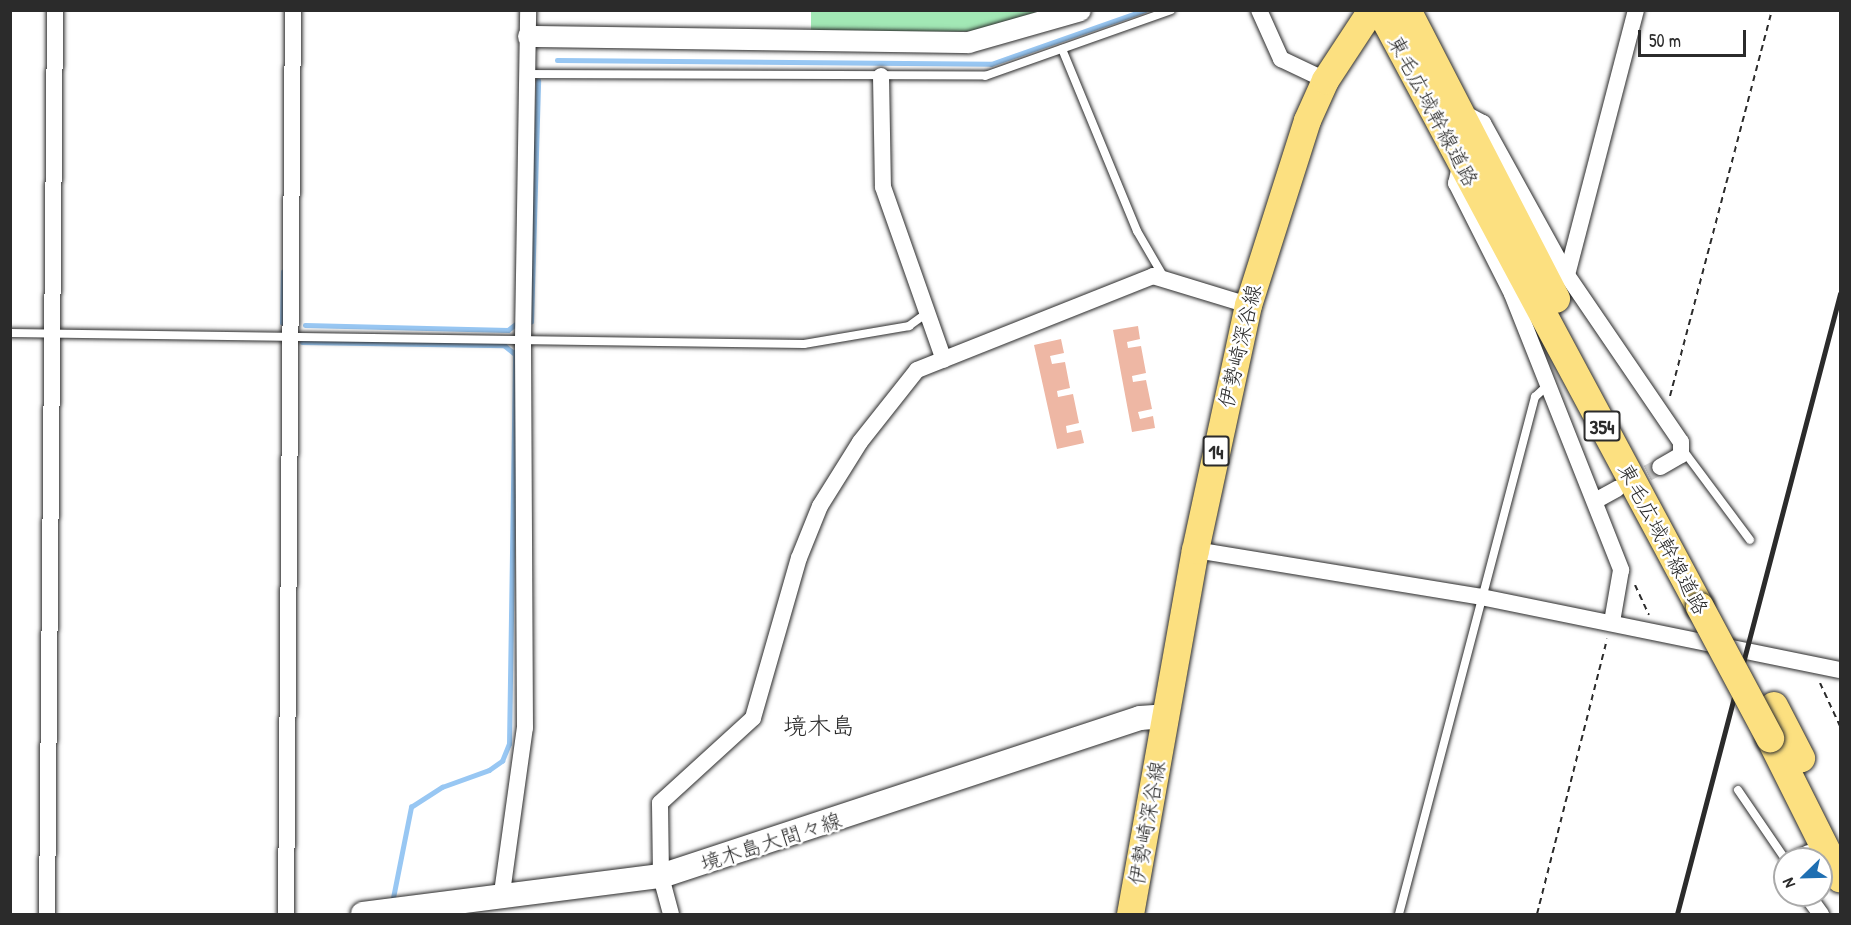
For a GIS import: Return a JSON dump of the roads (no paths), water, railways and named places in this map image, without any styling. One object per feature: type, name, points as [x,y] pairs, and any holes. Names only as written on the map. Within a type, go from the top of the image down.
[{"type":"highway","name":"東毛広域幹線道路","points":[[1380,10],[1461,162],[1706,600],[1774,706],[1840,835]]},
{"type":"highway","name":"東毛広域幹線道路","points":[[1407,10],[1706,600],[1770,738],[1840,878]]},
{"type":"main road","name":"伊勢崎深谷線","points":[[1130,915],[1195,550],[1248,305],[1296,149],[1325,80],[1371,10]]},
{"type":"main road","name":"境木島大間々線","points":[[363,915],[501,900],[661,876],[1140,718],[1166,716]]},
{"type":"street","points":[[47,915],[55,10]]},
{"type":"street","points":[[286,915],[293,10]]},
{"type":"street","points":[[501,900],[525,728],[522,339],[528,10]]},
{"type":"street","points":[[528,36],[968,42],[1080,10]]},
{"type":"street","points":[[1259,10],[1281,59],[1325,80]]},
{"type":"street","points":[[1567,275],[1636,10]]},
{"type":"street","points":[[881,76],[883,187],[930,310],[944,360]]},
{"type":"street","points":[[1459,110],[1483,123],[1567,275],[1658,408],[1683,450],[1660,467]]},
{"type":"street","points":[[1461,162],[1456,183],[1549,384],[1594,501],[1622,583],[1612,622]]},
{"type":"street","points":[[671,915],[661,876],[660,803],[753,718],[799,558],[820,506],[860,442],[917,370],[1132,281],[1162,274],[1248,305]]},
{"type":"street","points":[[1594,501],[1617,489]]},
{"type":"street","points":[[1195,550],[1481,597],[1840,670]]},
{"type":"lane","points":[[526,74],[985,76],[1171,10]]},
{"type":"lane","points":[[1062,49],[1137,231],[1162,274]]},
{"type":"lane","points":[[10,333],[289,334],[837,342],[909,326],[930,310]]},
{"type":"lane","points":[[1400,915],[1481,597],[1535,397],[1549,384]]},
{"type":"lane","points":[[1683,450],[1749,540]]},
{"type":"lane","points":[[1737,790],[1777,847]]},
{"type":"waterway","points":[[557,60],[991,64],[1145,10]]},
{"type":"waterway","points":[[531,322],[538,81]]},
{"type":"waterway","points":[[282,323],[283,272]]},
{"type":"waterway","points":[[305,325],[508,330],[517,323]]},
{"type":"waterway","points":[[302,342],[504,345],[514,353]]},
{"type":"waterway","points":[[392,903],[411,807],[442,787],[489,770],[502,761],[509,744],[515,352]]},
{"type":"tunnel","points":[[1626,484],[1660,467]]},
{"type":"railway","points":[[1677,914],[1840,294]]},
{"type":"district","name":"境木島","points":[[819,726]]}]
